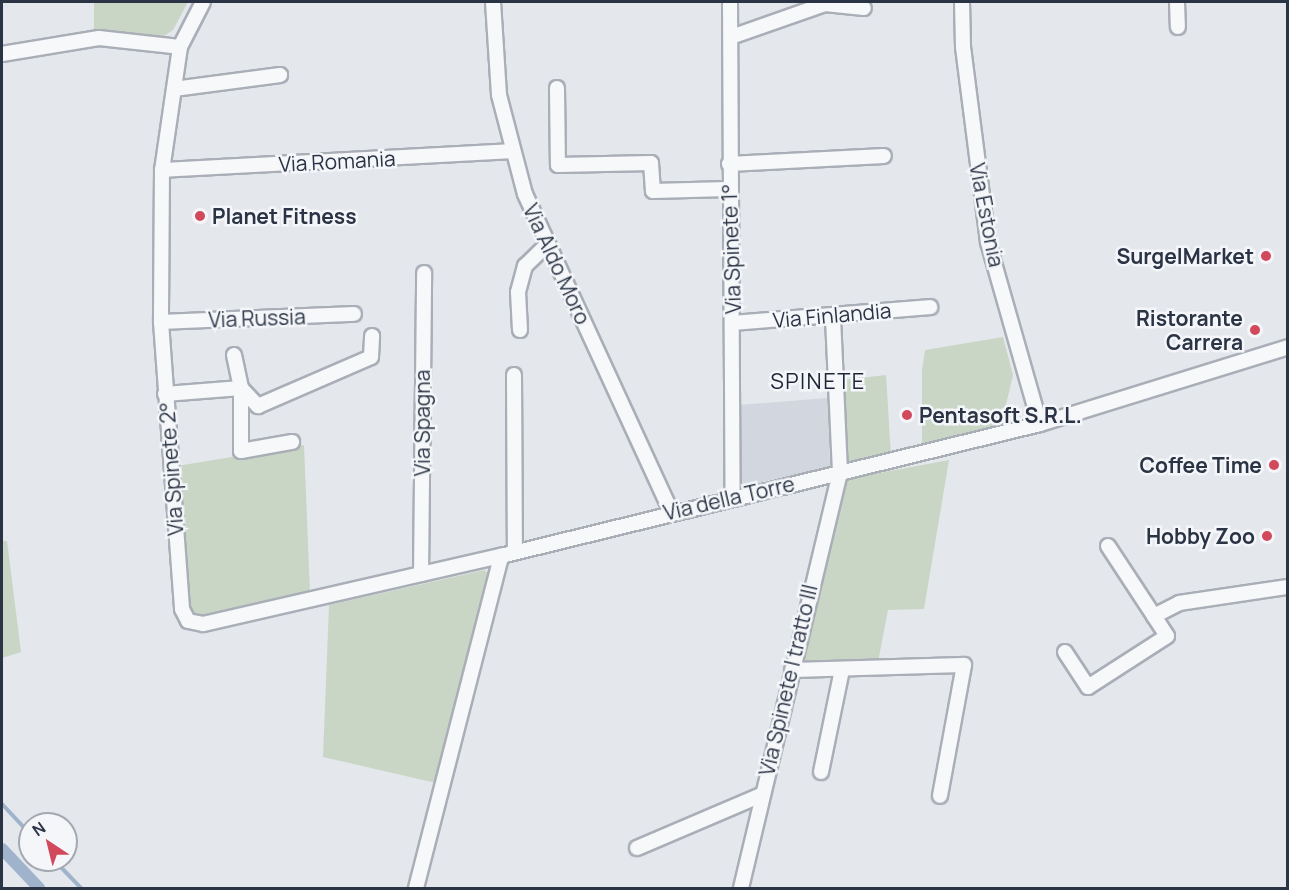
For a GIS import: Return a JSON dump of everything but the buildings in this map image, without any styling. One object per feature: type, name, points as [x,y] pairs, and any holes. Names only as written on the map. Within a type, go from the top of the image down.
[{"type":"street","name":"Via Spinete 2°","points":[[203,2],[180,48],[162,170],[161,322],[165,394],[182,609],[188,621],[204,624],[501,556]]},
{"type":"street","name":"Via Aldo Moro","points":[[493,2],[499,94],[511,152],[525,194],[671,512]]},
{"type":"street","name":"Via Spinete 1°","points":[[730,2],[728,189],[733,323],[734,497]]},
{"type":"street","name":"Via Estonia","points":[[962,2],[963,47],[988,242],[1040,424]]},
{"type":"street","points":[[1177,2],[1178,27]]},
{"type":"street","points":[[731,37],[825,4],[864,8]]},
{"type":"street","points":[[2,54],[99,38],[180,48]]},
{"type":"street","points":[[174,89],[280,75]]},
{"type":"street","points":[[557,88],[558,165],[651,163],[653,191],[728,189]]},
{"type":"street","name":"Via Romania","points":[[162,170],[511,152]]},
{"type":"street","points":[[729,164],[884,156]]},
{"type":"street","points":[[520,330],[518,292],[525,266],[548,244]]},
{"type":"street","name":"Via Spagna","points":[[421,574],[424,273]]},
{"type":"street","name":"Via Finlandia","points":[[733,323],[930,307]]},
{"type":"street","name":"Via Russia","points":[[161,322],[354,314]]},
{"type":"street","name":"Via Spinete I tratto III","points":[[741,888],[761,795],[840,472],[833,316]]},
{"type":"street","points":[[241,388],[258,406],[371,357],[372,336]]},
{"type":"street","name":"Via della Torre","points":[[501,556],[671,512],[1040,424],[1287,346]]},
{"type":"street","points":[[234,355],[241,388],[242,451],[292,442]]},
{"type":"street","points":[[514,375],[515,552]]},
{"type":"street","points":[[165,394],[241,388]]},
{"type":"street","points":[[1065,652],[1088,687],[1167,636],[1108,546]]},
{"type":"street","points":[[416,888],[501,556]]},
{"type":"street","points":[[1154,616],[1179,603],[1287,587]]},
{"type":"street","points":[[792,670],[964,665],[940,796]]},
{"type":"street","points":[[821,772],[842,670]]},
{"type":"street","points":[[637,848],[761,795]]},
{"type":"shaded area","points":[[828,398],[830,467],[740,487],[738,405]]},
{"type":"green space","points":[[94,2],[188,2],[173,30],[158,40],[94,30]]},
{"type":"green space","points":[[1003,337],[1013,375],[1000,430],[922,446],[922,371],[925,350]]},
{"type":"green space","points":[[886,375],[891,456],[847,465],[843,380]]},
{"type":"green space","points":[[304,445],[310,593],[203,621],[188,608],[177,466]]},
{"type":"green space","points":[[949,460],[924,609],[888,610],[878,662],[801,665],[842,480]]},
{"type":"green space","points":[[2,541],[7,541],[21,652],[2,658]]},
{"type":"green space","points":[[485,570],[490,577],[436,783],[323,757],[329,605]]},
{"type":"waterway","points":[[2,804],[18,821]]},
{"type":"waterway","points":[[2,849],[39,888]]},
{"type":"waterway","points":[[66,872],[81,888]]},
{"type":"place","name":"Planet Fitness","points":[[200,216]]},
{"type":"place","name":"SurgelMarket","points":[[1266,256]]},
{"type":"place","name":"Ristorante Carrera","points":[[1255,330]]},
{"type":"place","name":"Pentasoft S.R.L.","points":[[907,415]]},
{"type":"place","name":"Coffee Time","points":[[1274,465]]},
{"type":"place","name":"Hobby Zoo","points":[[1267,536]]},
{"type":"district","name":"SPINETE","points":[[818,382]]}]
